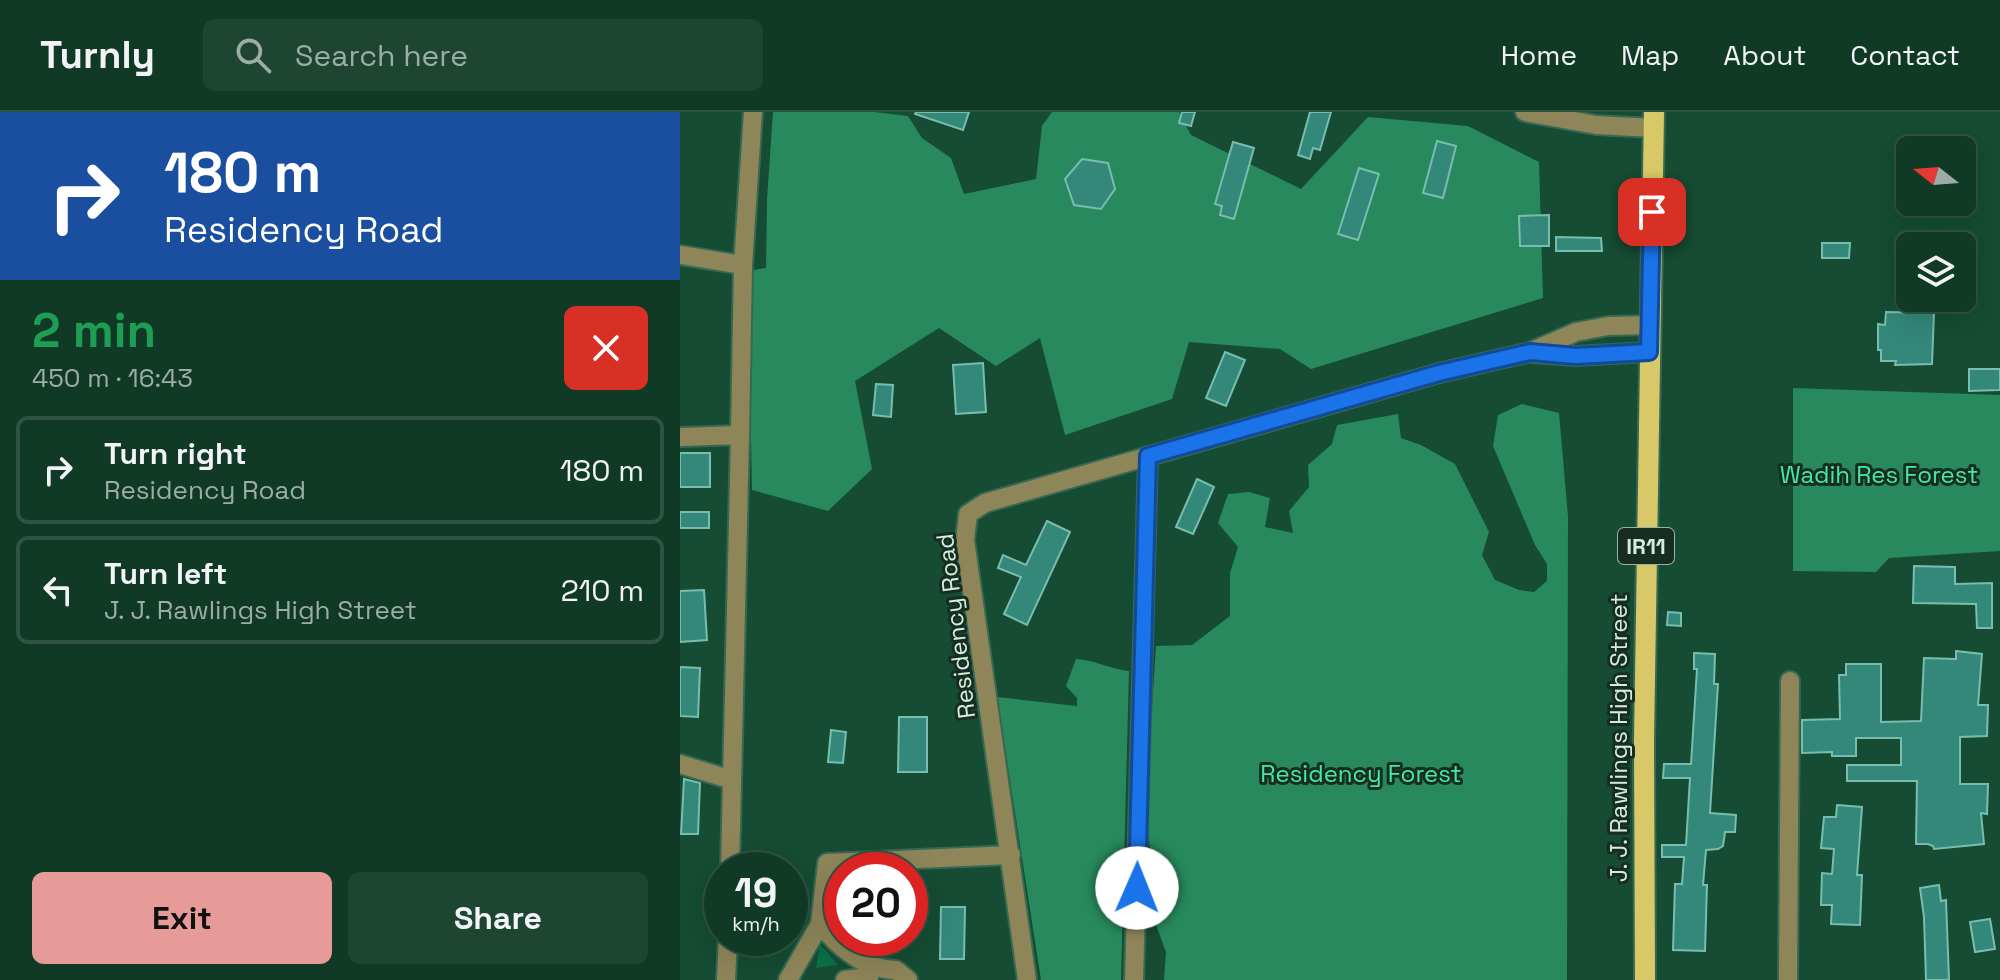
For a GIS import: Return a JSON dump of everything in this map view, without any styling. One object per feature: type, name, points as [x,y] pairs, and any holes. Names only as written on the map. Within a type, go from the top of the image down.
[{"type":"main road","name":"J. J. Rawlings High Street","points":[[1645,980],[1644,741],[1654,120]]},
{"type":"street","points":[[730,852],[743,265],[753,112]]},
{"type":"street","points":[[1525,112],[1596,125],[1654,120]]},
{"type":"street","points":[[680,255],[743,265]]},
{"type":"street","name":"Residency Road","points":[[1027,980],[965,540],[968,514],[985,503],[1148,456],[1439,373],[1530,352],[1576,332],[1608,326],[1649,325]]},
{"type":"street","name":"Residency Road","points":[[1530,352],[1576,356],[1649,352]]},
{"type":"street","points":[[680,437],[740,435]]},
{"type":"street","points":[[1134,980],[1148,456]]},
{"type":"street","points":[[1788,980],[1790,681]]},
{"type":"street","points":[[680,764],[732,780]]},
{"type":"street","points":[[808,946],[820,924],[827,863],[1011,855]]},
{"type":"street","points":[[820,924],[832,939],[859,960],[881,970],[896,970],[908,980]]},
{"type":"street","points":[[726,980],[727,956]]},
{"type":"street","points":[[788,980],[803,956]]},
{"type":"street","points":[[803,980],[805,956]]},
{"type":"street","points":[[845,980],[870,979],[859,960]]},
{"type":"green space","points":[[773,112],[874,112],[908,116],[922,138],[951,158],[964,194],[1036,179],[1042,126],[1052,112],[1179,112],[1191,135],[1301,189],[1368,117],[1468,126],[1539,162],[1543,298],[1311,369],[1280,349],[1189,342],[1172,399],[1065,435],[1040,338],[996,366],[939,328],[855,381],[872,469],[828,511],[752,490],[749,335],[753,270],[766,268]]},
{"type":"green space","name":"Wadih Res Forest","points":[[1793,388],[2000,395],[2000,551],[1889,558],[1876,572],[1793,571]]},
{"type":"green space","name":"Residency Forest","points":[[1522,404],[1559,413],[1568,516],[1567,980],[1164,980],[1166,952],[1156,925],[1146,801],[1156,646],[1192,645],[1230,616],[1230,573],[1238,547],[1218,523],[1228,494],[1249,492],[1270,498],[1265,527],[1293,533],[1289,511],[1309,487],[1308,465],[1332,444],[1337,425],[1398,414],[1401,438],[1455,464],[1489,532],[1482,555],[1495,580],[1519,590],[1534,592],[1547,581],[1547,564],[1535,545],[1493,446],[1498,415]]},
{"type":"green space","points":[[1076,659],[1129,671],[1121,980],[1041,980],[997,697],[1077,706],[1077,698],[1066,686]]},
{"type":"green space","points":[[820,944],[824,956],[830,956],[838,965],[816,968]]},
{"type":"building","points":[[916,112],[969,112],[963,130]]},
{"type":"building","points":[[1182,112],[1195,112],[1191,126],[1179,123]]},
{"type":"building","points":[[1310,112],[1331,112],[1320,150],[1313,148],[1310,159],[1298,155]]},
{"type":"building","points":[[1437,141],[1456,146],[1443,198],[1423,193]]},
{"type":"building","points":[[1233,142],[1254,148],[1234,219],[1220,215],[1222,206],[1215,204]]},
{"type":"building","points":[[1082,159],[1108,163],[1115,189],[1101,209],[1074,205],[1065,179]]},
{"type":"building","points":[[1359,168],[1379,174],[1358,240],[1338,234]]},
{"type":"building","points":[[1549,215],[1549,246],[1520,246],[1519,216]]},
{"type":"building","points":[[1556,237],[1601,238],[1602,251],[1556,251]]},
{"type":"building","points":[[1822,243],[1850,243],[1849,258],[1822,258]]},
{"type":"building","points":[[1886,312],[1934,313],[1932,364],[1895,365],[1896,361],[1881,361],[1878,324],[1885,325]]},
{"type":"building","points":[[1225,352],[1245,360],[1226,406],[1206,398]]},
{"type":"building","points":[[983,363],[986,412],[956,414],[953,365]]},
{"type":"building","points":[[1969,369],[2000,369],[2000,390],[1969,391]]},
{"type":"building","points":[[876,384],[893,385],[891,417],[873,415]]},
{"type":"building","points":[[680,453],[710,453],[710,487],[680,487]]},
{"type":"building","points":[[1197,479],[1214,487],[1193,534],[1176,527]]},
{"type":"building","points":[[680,512],[709,512],[709,528],[680,528]]},
{"type":"building","points":[[1047,521],[1070,532],[1027,625],[1004,614],[1021,577],[998,568],[1003,555],[1026,565]]},
{"type":"building","points":[[1914,566],[1955,567],[1955,584],[1992,583],[1992,628],[1977,628],[1976,604],[1913,603]]},
{"type":"building","points":[[704,590],[707,640],[680,642],[680,591]]},
{"type":"building","points":[[1668,612],[1681,613],[1681,626],[1667,625]]},
{"type":"building","points":[[1956,651],[1982,654],[1978,705],[1988,705],[1987,736],[1960,737],[1960,784],[1988,784],[1987,814],[1981,813],[1984,844],[1934,849],[1928,844],[1916,844],[1917,781],[1847,781],[1847,765],[1901,765],[1901,738],[1856,738],[1856,756],[1832,756],[1832,752],[1802,753],[1802,720],[1840,719],[1839,675],[1846,675],[1846,664],[1881,664],[1881,722],[1921,721],[1924,658],[1956,659]]},
{"type":"building","points":[[1694,653],[1715,654],[1714,684],[1718,684],[1710,813],[1736,815],[1735,832],[1725,832],[1723,846],[1706,850],[1703,885],[1707,885],[1705,951],[1673,950],[1675,884],[1682,884],[1684,857],[1662,857],[1662,845],[1686,845],[1690,778],[1663,778],[1664,764],[1691,764],[1697,669],[1694,669]]},
{"type":"building","points":[[680,667],[700,668],[698,717],[680,716]]},
{"type":"building","points":[[899,717],[927,717],[927,772],[898,772]]},
{"type":"building","points":[[831,730],[846,732],[843,763],[828,762]]},
{"type":"building","points":[[684,779],[700,783],[698,834],[681,834]]},
{"type":"building","points":[[1837,805],[1862,807],[1857,875],[1862,875],[1860,925],[1831,924],[1832,905],[1821,905],[1822,873],[1832,874],[1834,849],[1821,848],[1824,817],[1836,817]]},
{"type":"building","points":[[1939,885],[1941,901],[1946,900],[1949,980],[1926,980],[1920,888]]},
{"type":"building","points":[[941,907],[965,907],[964,959],[940,959]]},
{"type":"building","points":[[1990,919],[1995,949],[1975,952],[1970,922]]},
{"type":"route","points":[[1137,888],[1148,456],[1439,373],[1530,352],[1576,356],[1649,352],[1652,212]]}]
